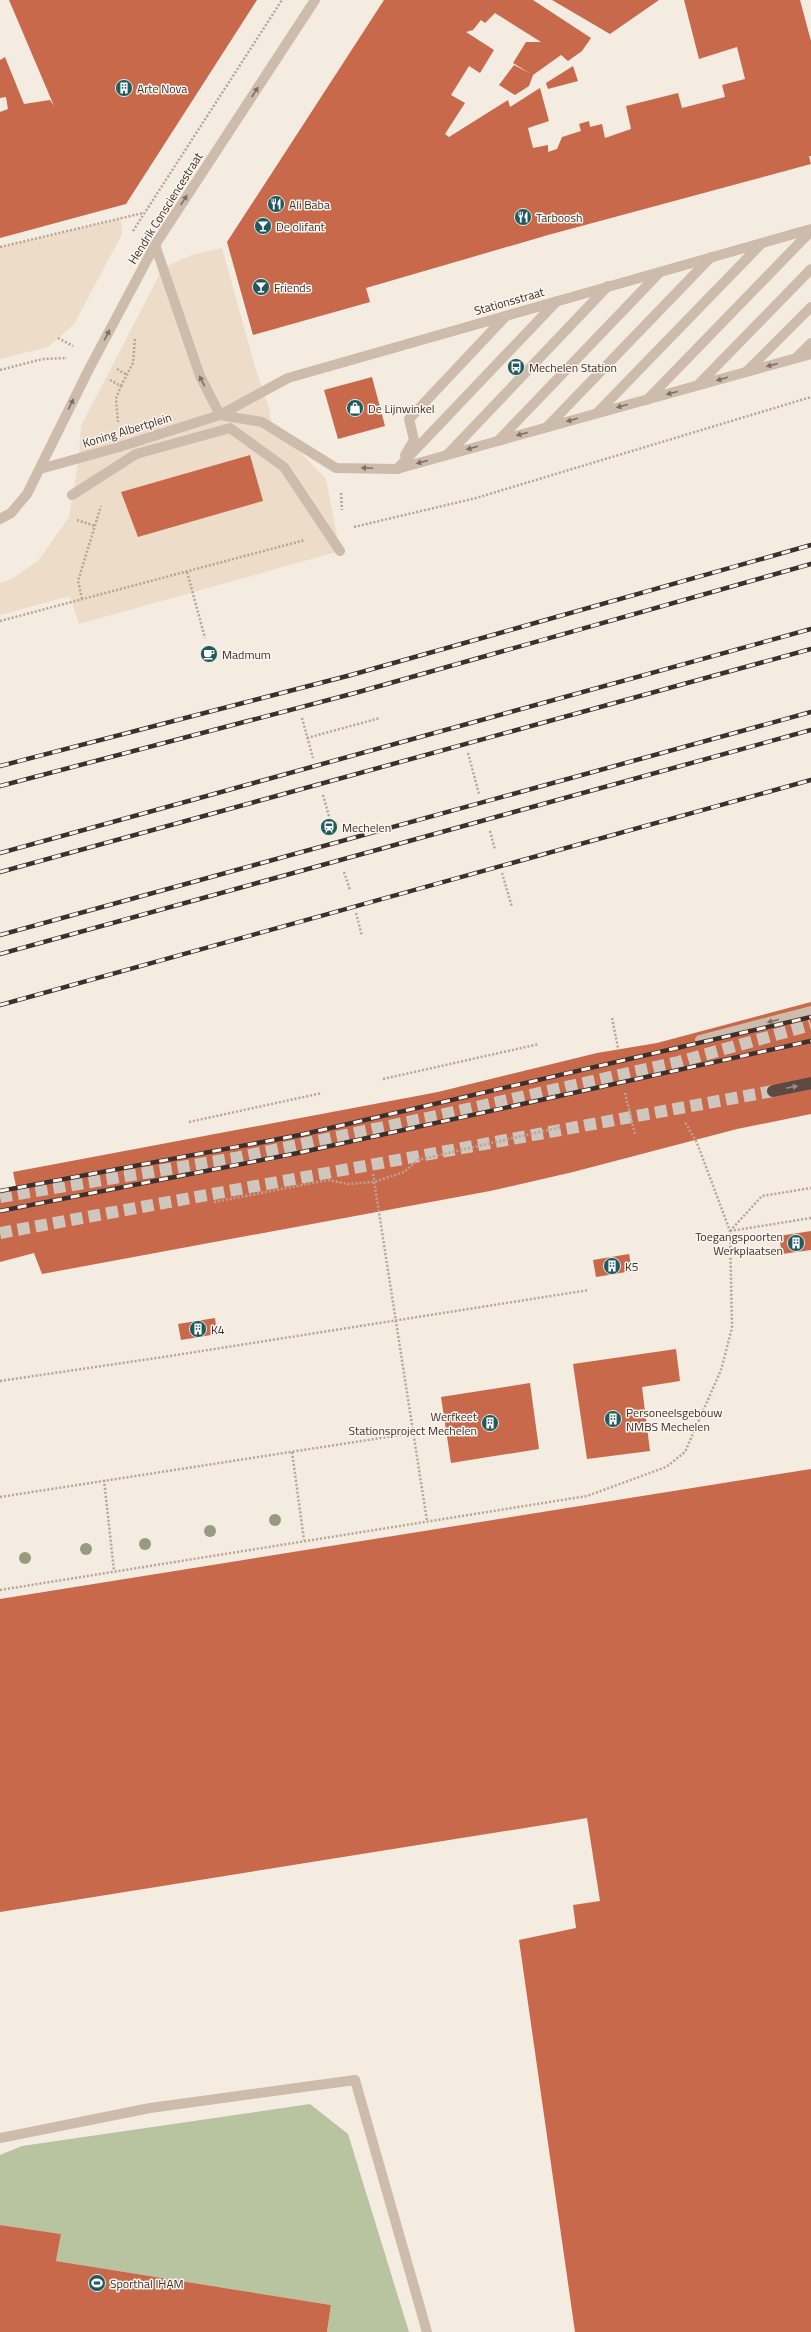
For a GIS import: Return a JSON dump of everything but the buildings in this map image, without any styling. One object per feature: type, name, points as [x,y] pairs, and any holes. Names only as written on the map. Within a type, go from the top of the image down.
[{"type":"highway","points":[[773,1091],[811,1083]]},
{"type":"street","name":"Hendrik Consciencestraat","points":[[40,469],[54,439],[155,245],[315,0]]},
{"type":"street","points":[[647,400],[811,230]]},
{"type":"street","name":"Stationsstraat","points":[[220,415],[288,378],[608,286],[811,230]]},
{"type":"street","points":[[597,413],[762,243]]},
{"type":"street","points":[[155,245],[200,376],[220,415]]},
{"type":"street","points":[[547,428],[711,257]]},
{"type":"street","points":[[696,386],[811,269]]},
{"type":"street","points":[[497,441],[660,272]]},
{"type":"street","points":[[447,455],[608,286]]},
{"type":"street","points":[[397,469],[557,301]]},
{"type":"street","points":[[747,372],[811,307]]},
{"type":"street","points":[[397,469],[414,440],[409,419],[506,316]]},
{"type":"street","points":[[796,358],[811,343]]},
{"type":"street","points":[[397,469],[811,354]]},
{"type":"street","name":"Koning Albertplein","points":[[40,469],[119,447],[220,415],[262,422],[336,468],[397,469]]},
{"type":"street","points":[[72,495],[136,454],[230,428],[284,467],[340,551]]},
{"type":"street","points":[[0,519],[11,513],[27,494],[40,469]]},
{"type":"street","points":[[700,1040],[811,1012]]},
{"type":"street","points":[[0,2138],[150,2108],[355,2080],[427,2332]]},
{"type":"path","points":[[0,247],[144,213]]},
{"type":"path","points":[[0,370],[43,359]]},
{"type":"path","points":[[0,621],[329,534],[476,498],[811,397]]},
{"type":"path","points":[[187,572],[205,638]]},
{"type":"path","points":[[302,718],[313,758]]},
{"type":"path","points":[[307,738],[380,718]]},
{"type":"path","points":[[468,753],[479,794]]},
{"type":"path","points":[[323,795],[334,834]]},
{"type":"path","points":[[490,830],[495,850]]},
{"type":"path","points":[[344,872],[350,890]]},
{"type":"path","points":[[502,873],[512,907]]},
{"type":"path","points":[[356,913],[362,936]]},
{"type":"path","points":[[612,1018],[618,1048]]},
{"type":"path","points":[[383,1079],[539,1044]]},
{"type":"path","points":[[189,1122],[322,1093]]},
{"type":"path","points":[[625,1093],[635,1134]]},
{"type":"path","points":[[0,1590],[304,1540],[587,1496],[666,1467],[685,1452],[721,1370],[732,1328],[730,1231],[697,1143],[685,1122]]},
{"type":"path","points":[[214,1202],[328,1180],[348,1184],[374,1182],[404,1172],[418,1160],[561,1127]]},
{"type":"path","points":[[373,1174],[427,1521]]},
{"type":"path","points":[[730,1231],[762,1196],[811,1188]]},
{"type":"path","points":[[730,1231],[811,1218]]},
{"type":"path","points":[[0,1381],[589,1290]]},
{"type":"path","points":[[0,1497],[413,1433]]},
{"type":"path","points":[[292,1452],[304,1540]]},
{"type":"path","points":[[104,1480],[114,1571]]},
{"type":"green space","points":[[310,2104],[348,2134],[409,2332],[327,2332],[331,2305],[56,2261],[61,2234],[0,2225],[0,2155],[22,2146]]},
{"type":"shaded area","points":[[121,219],[122,234],[74,324],[48,347],[0,359],[0,247]]},
{"type":"shaded area","points":[[222,248],[255,367],[269,408],[271,422],[326,479],[340,551],[79,624],[70,596],[0,615],[0,583],[12,579],[39,560],[69,517],[79,458],[81,426],[163,268],[192,255]],"holes":[[[249,455],[263,501],[138,537],[122,492]]]},
{"type":"tunnel","points":[[0,1197],[235,1158],[427,1118],[678,1062],[811,1025]]},
{"type":"tunnel","points":[[0,1233],[773,1091]]},
{"type":"railway","points":[[0,766],[351,675],[811,545]]},
{"type":"railway","points":[[0,786],[355,693],[811,564]]},
{"type":"railway","points":[[0,853],[811,629]]},
{"type":"railway","points":[[0,872],[811,649]]},
{"type":"railway","points":[[0,935],[811,712]]},
{"type":"railway","points":[[0,954],[811,730]]},
{"type":"railway","points":[[0,1005],[811,780]]},
{"type":"railway","points":[[0,1191],[300,1135],[811,1017]]},
{"type":"railway","points":[[0,1211],[298,1153],[811,1041]]},
{"type":"place","name":"Arte Nova","points":[[124,88]]},
{"type":"place","name":"Ali Baba","points":[[276,204]]},
{"type":"place","name":"Tarboosh","points":[[523,217]]},
{"type":"place","name":"De olifant","points":[[263,226]]},
{"type":"place","name":"Friends","points":[[261,287]]},
{"type":"place","name":"Mechelen Station","points":[[516,367]]},
{"type":"place","name":"De Lijnwinkel","points":[[355,408]]},
{"type":"place","name":"Madmum","points":[[209,654]]},
{"type":"place","name":"Mechelen","points":[[329,827]]},
{"type":"place","name":"Toegangspoorten Werkplaatsen","points":[[796,1243]]},
{"type":"place","name":"K5","points":[[612,1266]]},
{"type":"place","name":"K4","points":[[198,1329]]},
{"type":"place","name":"Personeelsgebouw NMBS Mechelen","points":[[613,1419]]},
{"type":"place","name":"Werfkeet Stationsproject Mechelen","points":[[490,1423]]},
{"type":"place","name":"Sporthal IHAM","points":[[97,2283]]}]
